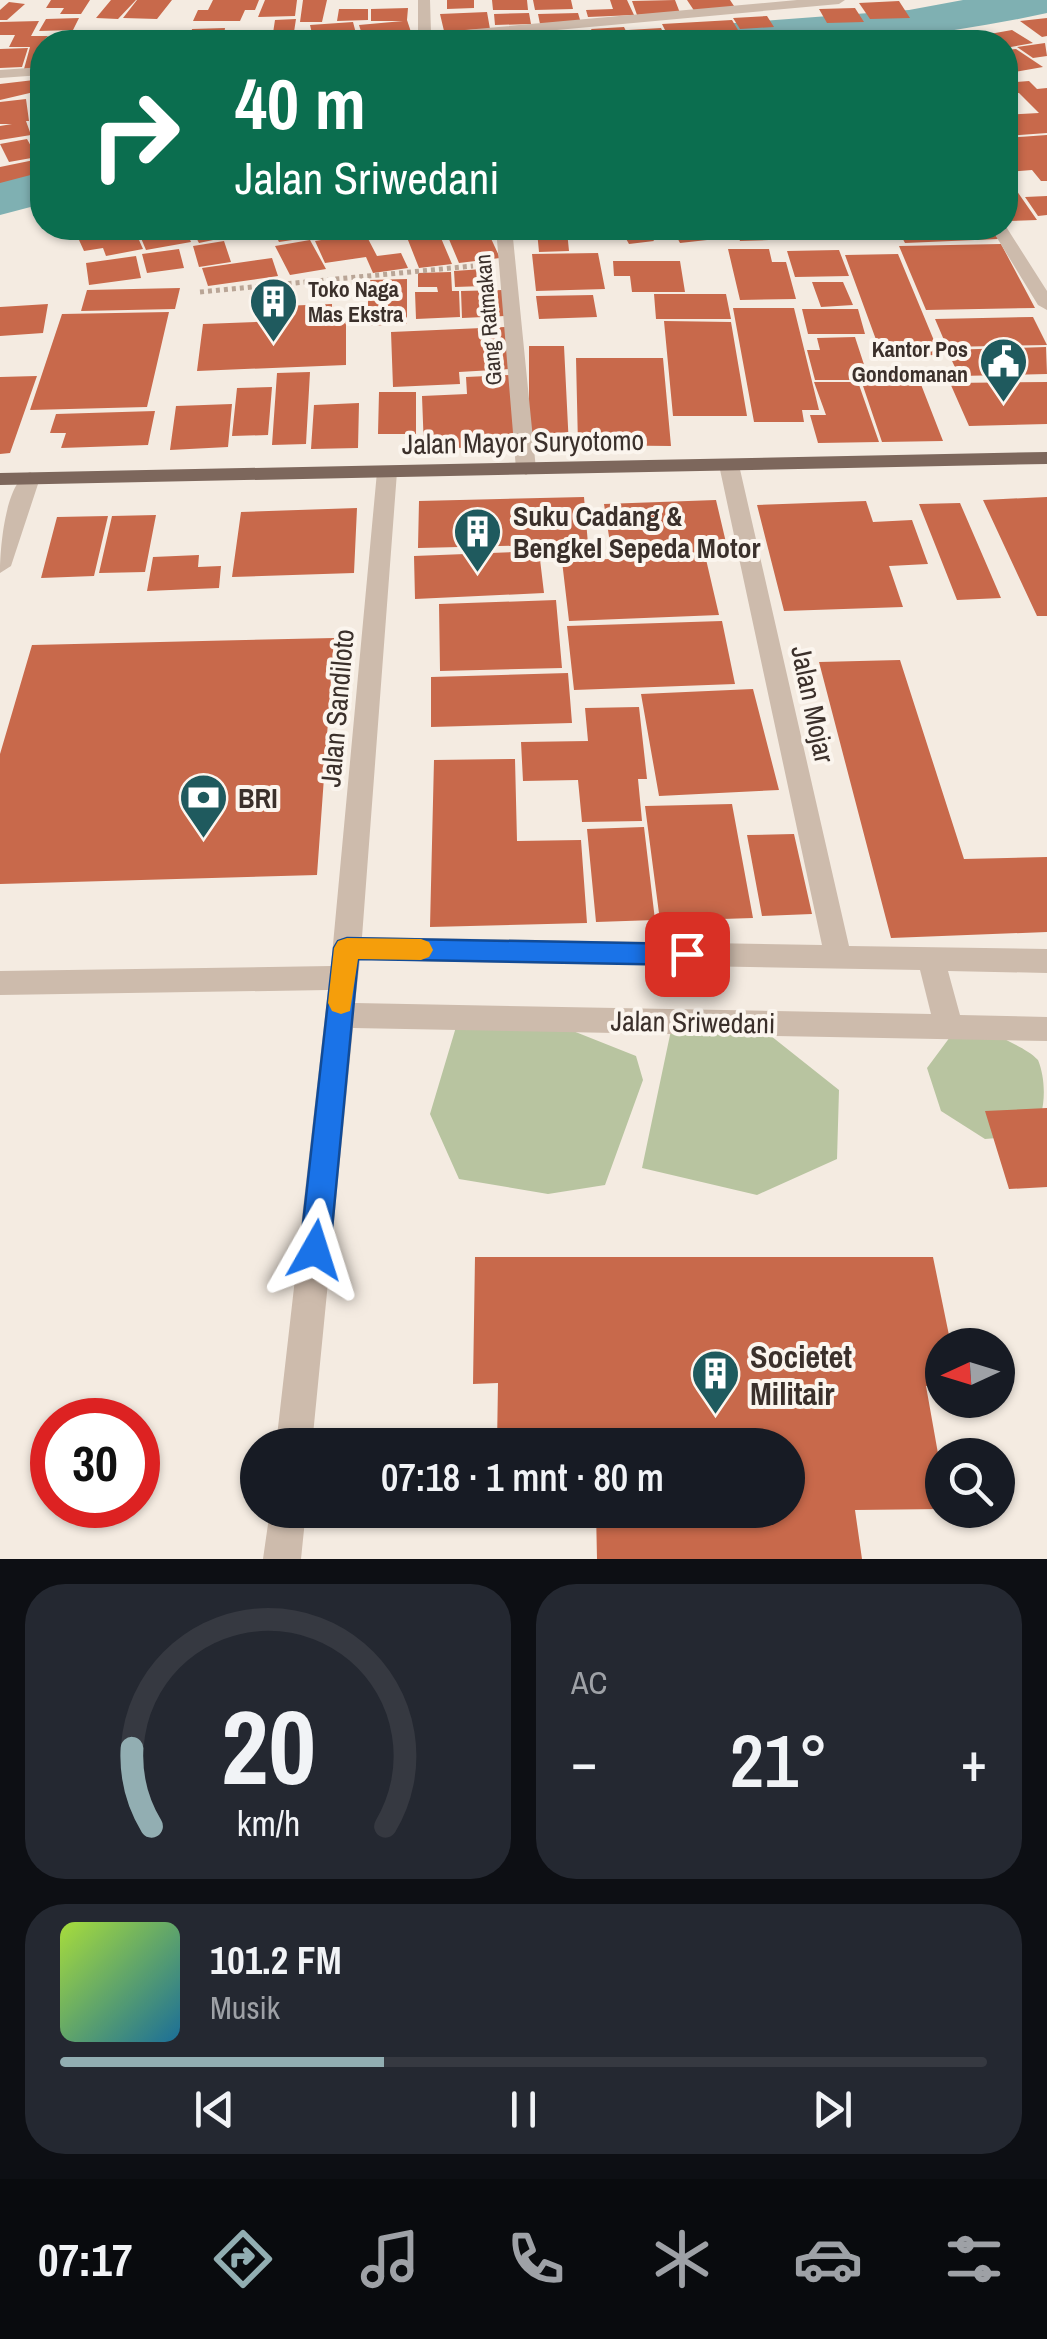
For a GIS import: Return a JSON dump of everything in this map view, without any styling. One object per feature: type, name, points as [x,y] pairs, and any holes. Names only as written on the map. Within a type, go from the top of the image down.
[{"type":"main road","name":"Jalan Mayor Suryotomo","points":[[0,479],[1047,458]]},
{"type":"street","points":[[424,0],[425,30]]},
{"type":"street","points":[[678,0],[686,15]]},
{"type":"street","points":[[540,30],[839,0]]},
{"type":"street","points":[[0,74],[30,71]]},
{"type":"street","name":"Gang Ratmakan","points":[[506,240],[526,469]]},
{"type":"street","points":[[1006,240],[1047,305]]},
{"type":"street","name":"Jalan Mojar","points":[[729,465],[838,957]]},
{"type":"street","name":"Jalan Sandiloto","points":[[296,1428],[345,963],[387,472]]},
{"type":"street","points":[[0,566],[30,478]]},
{"type":"street","points":[[0,982],[345,963],[838,957],[1047,961]]},
{"type":"street","points":[[931,959],[950,1028]]},
{"type":"street","name":"Jalan Sriwedani","points":[[340,1015],[1047,1029]]},
{"type":"street","points":[[282,1559],[286,1528]]},
{"type":"path","points":[[200,292],[509,262]]},
{"type":"green space","points":[[674,1016],[771,1036],[839,1090],[837,1159],[757,1195],[642,1168]]},
{"type":"green space","points":[[456,1027],[568,1029],[636,1056],[643,1080],[605,1185],[548,1194],[459,1179],[430,1114]]},
{"type":"green space","points":[[996,1034],[1038,1060],[1044,1098],[1032,1135],[985,1139],[941,1111],[927,1068],[950,1037]]},
{"type":"building","points":[[51,0],[90,0],[81,14],[60,14],[64,8],[46,8]]},
{"type":"building","points":[[111,0],[136,0],[118,19],[96,18]]},
{"type":"building","points":[[137,0],[172,0],[157,19],[123,18]]},
{"type":"building","points":[[213,0],[259,0],[255,10],[245,10],[240,21],[193,21],[198,10],[208,10]]},
{"type":"building","points":[[265,0],[297,0],[295,16],[258,17]]},
{"type":"building","points":[[303,0],[327,0],[322,22],[300,22]]},
{"type":"building","points":[[447,0],[474,0],[474,8],[447,9]]},
{"type":"building","points":[[492,0],[527,0],[528,10],[493,10]]},
{"type":"building","points":[[533,0],[571,0],[573,9],[535,10]]},
{"type":"building","points":[[610,0],[627,0],[634,15],[588,17],[586,10],[613,9]]},
{"type":"building","points":[[675,0],[680,13],[637,15],[632,1]]},
{"type":"building","points":[[687,0],[730,0],[736,9],[695,12]]},
{"type":"building","points":[[899,1],[910,18],[870,19],[859,3]]},
{"type":"building","points":[[9,2],[25,4],[7,20],[0,20],[0,10]]},
{"type":"building","points":[[408,8],[410,30],[361,30],[359,25],[403,21],[371,21],[371,9]]},
{"type":"building","points":[[855,8],[864,22],[827,23],[819,9]]},
{"type":"building","points":[[339,9],[368,9],[368,20],[337,21]]},
{"type":"building","points":[[487,12],[490,29],[444,30],[440,14]]},
{"type":"building","points":[[529,13],[531,24],[495,25],[494,14]]},
{"type":"building","points":[[578,13],[581,23],[540,24],[538,14]]},
{"type":"building","points":[[767,16],[774,27],[740,29],[733,18]]},
{"type":"building","points":[[79,18],[73,30],[40,30],[46,19]]},
{"type":"building","points":[[1047,18],[1047,36],[1042,37],[1020,21]]},
{"type":"building","points":[[296,19],[294,30],[273,30],[275,20]]},
{"type":"building","points":[[732,20],[738,30],[665,30],[662,24]]},
{"type":"building","points":[[39,21],[30,30],[30,47],[9,47],[15,35],[0,35],[0,22]]},
{"type":"building","points":[[353,22],[355,30],[311,30],[310,25]]},
{"type":"building","points":[[624,27],[626,30],[592,30]]},
{"type":"building","points":[[1018,34],[1033,43],[1018,46]]},
{"type":"building","points":[[1045,43],[1047,56],[1033,58],[1018,47]]},
{"type":"building","points":[[30,47],[30,69],[24,69]]},
{"type":"building","points":[[28,48],[22,67],[0,68],[0,49]]},
{"type":"building","points":[[1018,50],[1043,67],[1018,71]]},
{"type":"building","points":[[30,80],[30,93],[0,100],[0,84]]},
{"type":"building","points":[[1029,81],[1037,89],[1047,88],[1047,133],[1018,135],[1018,114],[1039,113],[1018,93],[1018,82]]},
{"type":"building","points":[[26,99],[30,135],[0,140],[0,126],[12,124],[0,124],[0,102]]},
{"type":"building","points":[[1047,135],[1047,181],[1041,181],[1032,170],[1018,171],[1018,137]]},
{"type":"building","points":[[27,139],[30,158],[9,162],[0,144]]},
{"type":"building","points":[[30,161],[30,175],[0,183],[0,167]]},
{"type":"building","points":[[1018,193],[1037,220],[1018,221]]},
{"type":"building","points":[[1047,196],[1047,215],[1038,216],[1025,197]]},
{"type":"building","points":[[79,240],[139,240],[143,249],[106,256],[103,248],[84,251]]},
{"type":"building","points":[[142,240],[191,242],[146,250]]},
{"type":"building","points":[[310,240],[326,269],[290,275],[275,246]]},
{"type":"building","points":[[369,240],[377,256],[401,253],[408,268],[373,273],[366,257],[325,263],[315,241]]},
{"type":"building","points":[[408,240],[442,240],[452,264],[419,268]]},
{"type":"building","points":[[449,240],[492,240],[500,258],[459,263]]},
{"type":"building","points":[[538,240],[568,240],[569,251],[539,252]]},
{"type":"building","points":[[627,240],[654,241],[629,244]]},
{"type":"building","points":[[903,240],[975,240],[905,243]]},
{"type":"building","points":[[224,241],[231,262],[199,267],[193,246]]},
{"type":"building","points":[[1001,244],[1035,308],[926,310],[899,246]]},
{"type":"building","points":[[179,249],[184,268],[147,273],[142,254]]},
{"type":"building","points":[[728,249],[769,249],[772,262],[786,262],[796,299],[740,300]]},
{"type":"building","points":[[839,250],[849,276],[795,277],[787,251]]},
{"type":"building","points":[[598,253],[605,289],[536,291],[532,254]]},
{"type":"building","points":[[898,254],[940,355],[882,356],[845,255]]},
{"type":"building","points":[[136,256],[141,278],[89,285],[86,263]]},
{"type":"building","points":[[272,258],[278,276],[208,286],[202,268]]},
{"type":"building","points":[[613,261],[680,261],[685,292],[632,292],[630,276],[614,276]]},
{"type":"building","points":[[483,269],[484,286],[455,287],[454,271]]},
{"type":"building","points":[[451,272],[452,291],[459,291],[460,317],[416,319],[415,292],[438,292],[437,287],[418,287],[418,273]]},
{"type":"building","points":[[407,279],[407,324],[367,326],[369,280]]},
{"type":"building","points":[[812,282],[843,282],[853,305],[821,307]]},
{"type":"building","points":[[180,288],[175,309],[81,311],[87,290]]},
{"type":"building","points":[[503,290],[505,316],[462,318],[461,291]]},
{"type":"building","points":[[654,294],[726,294],[731,319],[656,319]]},
{"type":"building","points":[[593,295],[597,317],[539,319],[536,296]]},
{"type":"building","points":[[48,304],[43,333],[0,336],[0,307]]},
{"type":"building","name":"Toko Naga Mas Ekstra","points":[[332,304],[332,318],[346,318],[346,365],[197,371],[203,324],[281,321],[282,306]]},
{"type":"building","points":[[733,308],[794,308],[819,410],[802,410],[804,422],[754,422]]},
{"type":"building","points":[[802,309],[858,309],[865,334],[808,334]]},
{"type":"building","points":[[169,312],[147,407],[30,410],[62,314]]},
{"type":"building","points":[[1033,317],[1047,345],[947,347],[935,319]]},
{"type":"building","points":[[664,321],[731,322],[747,416],[673,416]]},
{"type":"building","points":[[505,327],[510,369],[459,372],[460,384],[393,387],[391,332]]},
{"type":"building","points":[[855,337],[869,380],[815,380],[807,350],[820,350],[817,338]]},
{"type":"building","points":[[529,346],[564,346],[569,447],[529,447]]},
{"type":"building","points":[[1046,347],[1047,374],[959,376],[947,350]]},
{"type":"building","points":[[576,358],[663,358],[671,446],[578,445]]},
{"type":"building","points":[[885,369],[915,369],[943,441],[882,442],[862,383],[890,382]]},
{"type":"building","points":[[310,372],[306,444],[272,445],[277,373]]},
{"type":"building","points":[[509,375],[515,446],[424,449],[422,396],[467,394],[466,377]]},
{"type":"building","points":[[37,376],[10,453],[0,454],[0,377]]},
{"type":"building","points":[[814,382],[858,382],[879,442],[818,443],[810,415],[826,415]]},
{"type":"building","name":"Kantor Pos Gondomanan","points":[[1047,382],[1047,424],[969,426],[950,383]]},
{"type":"building","points":[[272,387],[268,435],[232,436],[237,388]]},
{"type":"building","points":[[379,392],[416,392],[416,434],[378,434]]},
{"type":"building","points":[[359,403],[358,448],[311,449],[314,405]]},
{"type":"building","points":[[232,404],[228,447],[170,450],[176,406]]},
{"type":"building","points":[[155,411],[148,445],[61,448],[66,433],[50,433],[56,414]]},
{"type":"building","points":[[584,497],[588,544],[418,548],[419,501]]},
{"type":"building","points":[[1047,497],[1047,616],[1037,616],[983,500]]},
{"type":"building","points":[[716,500],[728,551],[612,556],[604,504]]},
{"type":"building","points":[[866,501],[873,522],[912,520],[928,564],[889,566],[903,607],[784,611],[757,505]]},
{"type":"building","points":[[960,503],[1001,598],[957,600],[919,504]]},
{"type":"building","points":[[357,508],[354,573],[232,577],[241,512]]},
{"type":"building","points":[[156,515],[145,572],[99,573],[112,516]]},
{"type":"building","points":[[108,516],[94,576],[41,578],[57,517]]},
{"type":"building","name":"Suku Cadang & Bengkel Sepeda Motor","points":[[539,551],[544,593],[415,599],[414,556]]},
{"type":"building","points":[[199,555],[198,567],[221,566],[219,588],[147,591],[153,557]]},
{"type":"building","points":[[705,555],[719,615],[569,621],[562,561]]},
{"type":"building","points":[[556,600],[562,668],[440,671],[439,604]]},
{"type":"building","points":[[722,621],[735,684],[574,690],[567,626]]},
{"type":"building","points":[[334,638],[317,875],[0,884],[0,754],[32,645]]},
{"type":"building","points":[[900,660],[964,859],[1047,857],[1047,932],[891,938],[819,662]]},
{"type":"building","points":[[568,673],[572,723],[431,727],[431,677]]},
{"type":"building","points":[[753,689],[779,790],[659,796],[641,694]]},
{"type":"building","points":[[639,707],[647,779],[638,779],[642,821],[582,822],[578,780],[523,781],[521,742],[588,741],[585,708]]},
{"type":"building","points":[[515,759],[517,841],[581,840],[587,923],[430,927],[434,760]]},
{"type":"building","points":[[732,804],[753,918],[660,921],[645,806]]},
{"type":"building","points":[[644,827],[655,920],[596,922],[587,829]]},
{"type":"building","points":[[794,834],[812,914],[762,916],[747,835]]},
{"type":"building","points":[[1047,1108],[1047,1187],[1009,1189],[985,1111]]},
{"type":"building","name":"Societet Militair","points":[[475,1257],[933,1257],[948,1328],[925,1328],[925,1418],[932,1418],[935,1438],[925,1438],[925,1509],[855,1510],[862,1559],[597,1559],[596,1528],[805,1528],[805,1428],[497,1428],[498,1383],[473,1384]]},
{"type":"waterway","points":[[833,30],[909,24],[1043,0]]},
{"type":"waterway","points":[[0,197],[30,189]]},
{"type":"slow traffic","points":[[341,1003],[347,948],[421,950]]},
{"type":"place","name":"Toko Naga Mas Ekstra","points":[[273,344]]},
{"type":"place","name":"Kantor Pos Gondomanan","points":[[1003,404]]},
{"type":"place","name":"Suku Cadang & Bengkel Sepeda Motor","points":[[478,574]]},
{"type":"place","name":"BRI","points":[[203,840]]},
{"type":"place","name":"Societet Militair","points":[[715,1416]]},
{"type":"route","points":[[315,1250],[347,948],[687,954]]}]
